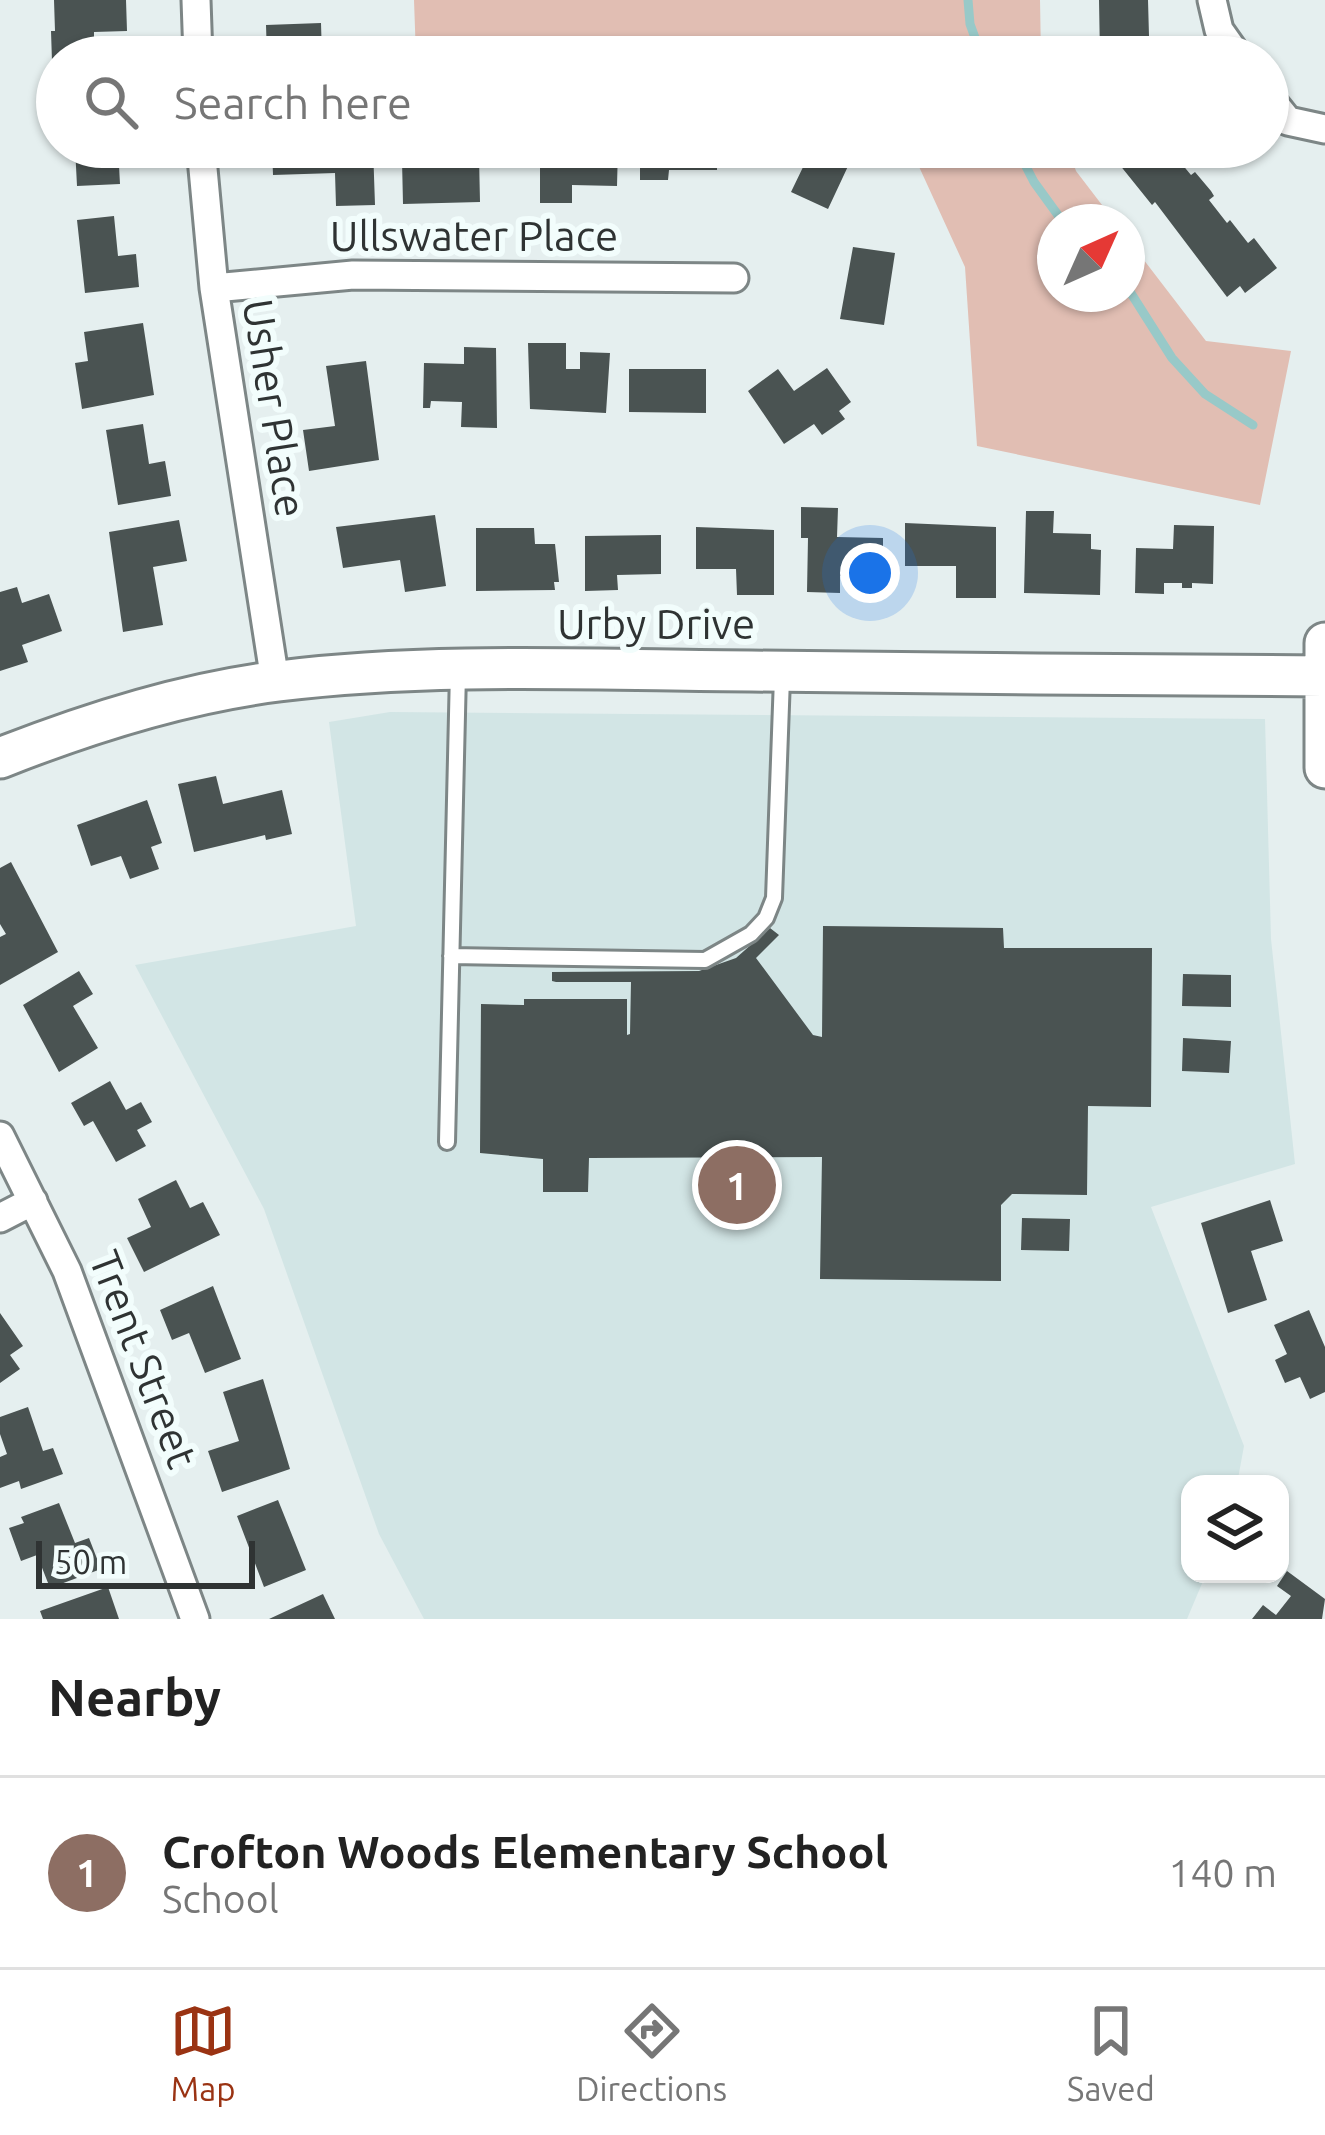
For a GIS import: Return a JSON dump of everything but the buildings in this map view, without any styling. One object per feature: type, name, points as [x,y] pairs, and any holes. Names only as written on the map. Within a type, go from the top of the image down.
[{"type":"street","points":[[196,0],[197,36]]},
{"type":"street","points":[[1212,0],[1223,36]]},
{"type":"street","points":[[1289,122],[1325,129]]},
{"type":"street","name":"Usher Place","points":[[203,168],[214,288],[274,681]]},
{"type":"street","name":"Ullswater Place","points":[[214,288],[353,275],[734,278]]},
{"type":"street","points":[[1324,660],[1325,769]]},
{"type":"street","name":"Urby Drive","points":[[0,758],[57,735],[274,681],[366,673],[782,672],[1324,660]]},
{"type":"street","name":"Trent Street","points":[[0,1136],[96,1343],[195,1619]]},
{"type":"street","points":[[0,1218],[33,1201]]},
{"type":"lane","points":[[447,1142],[458,672]]},
{"type":"lane","points":[[451,956],[704,960],[731,949],[766,918],[774,898],[782,672]]},
{"type":"shaded area","points":[[414,0],[1040,0],[1041,36],[415,36]]},
{"type":"shaded area","points":[[920,168],[1075,168],[1101,204],[1037,204],[1037,312],[1145,312],[1145,261],[1206,341],[1291,351],[1260,505],[977,446],[965,267]]},
{"type":"shaded area","points":[[390,712],[1265,719],[1271,939],[1295,1164],[1151,1207],[1244,1446],[1239,1475],[1181,1475],[1181,1583],[1202,1583],[1187,1619],[424,1619],[379,1534],[264,1209],[135,965],[356,926],[329,722]]},
{"type":"waterway","points":[[968,0],[974,36]]},
{"type":"waterway","points":[[1027,168],[1050,204]]},
{"type":"waterway","points":[[1143,312],[1172,358],[1205,394],[1253,425]]},
{"type":"place","name":"Crofton Woods Elementary School","points":[[737,1185]]}]
